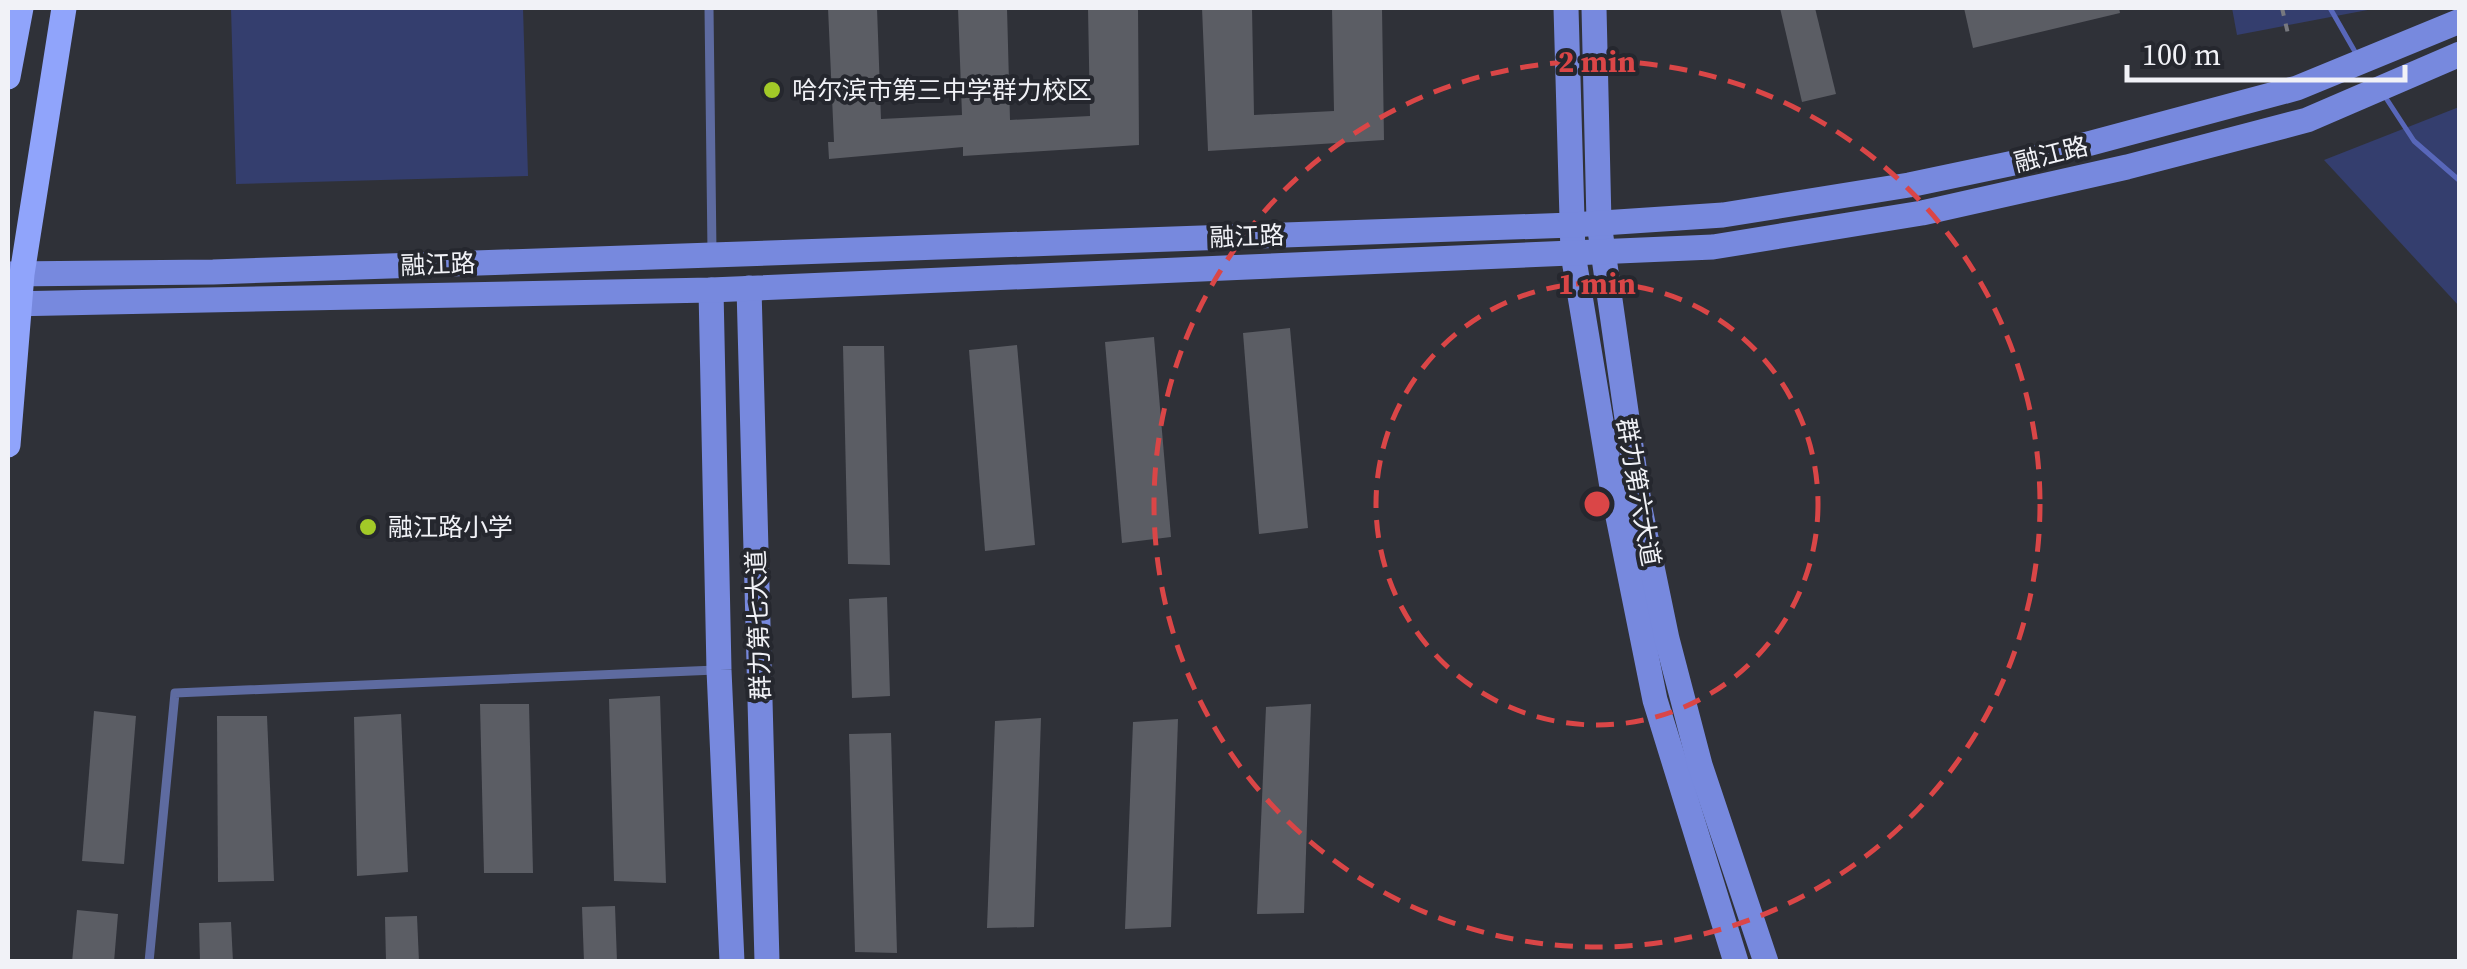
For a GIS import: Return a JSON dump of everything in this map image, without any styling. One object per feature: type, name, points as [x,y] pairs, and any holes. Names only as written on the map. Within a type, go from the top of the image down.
[{"type":"main road","points":[[8,78],[21,8]]},
{"type":"main road","points":[[8,445],[15,274],[64,8]]},
{"type":"main road","name":"群力第六大道","points":[[1566,8],[1573,254],[1612,487],[1652,683],[1704,871],[1736,962]]},
{"type":"main road","name":"群力第六大道","points":[[1594,8],[1599,223],[1624,414],[1666,639],[1700,765],[1766,962]]},
{"type":"main road","name":"融江路","points":[[15,274],[712,255],[1572,225],[1723,215],[1909,186],[2028,160],[2296,88],[2460,21]]},
{"type":"main road","name":"融江路","points":[[13,305],[710,290],[1713,246],[1922,214],[2052,186],[2307,120],[2460,54]]},
{"type":"main road","name":"群力第七大道","points":[[748,288],[766,962]]},
{"type":"main road","name":"群力第七大道","points":[[710,290],[719,670],[732,962]]},
{"type":"lane","points":[[709,8],[712,255]]},
{"type":"lane","points":[[149,962],[175,693],[719,670]]},
{"type":"path","points":[[2282,8],[2289,38]]},
{"type":"shaded area","points":[[231,8],[523,8],[528,176],[236,184]]},
{"type":"shaded area","points":[[2232,8],[2378,8],[2237,35]]},
{"type":"shaded area","points":[[2459,107],[2459,306],[2324,160]]},
{"type":"building","points":[[828,8],[877,8],[881,119],[962,115],[958,8],[1007,8],[1010,120],[1090,116],[1088,8],[1138,8],[1139,145],[963,156],[963,147],[829,159],[828,142],[834,142]]},
{"type":"building","points":[[1202,8],[1252,8],[1254,115],[1334,111],[1332,8],[1382,8],[1384,140],[1208,151]]},
{"type":"building","points":[[1780,8],[1815,8],[1836,94],[1802,102]]},
{"type":"building","points":[[1964,8],[2119,8],[2120,13],[1973,48]]},
{"type":"building","points":[[1290,328],[1308,528],[1259,534],[1243,333]]},
{"type":"building","points":[[1154,337],[1171,537],[1122,543],[1105,342]]},
{"type":"building","points":[[1017,345],[1035,545],[985,551],[969,350]]},
{"type":"building","points":[[843,346],[884,346],[890,565],[848,564]]},
{"type":"building","points":[[887,597],[890,696],[852,698],[849,599]]},
{"type":"building","points":[[660,696],[666,883],[614,881],[609,699]]},
{"type":"building","points":[[480,704],[529,704],[533,873],[484,873]]},
{"type":"building","points":[[1311,704],[1304,913],[1257,914],[1266,707]]},
{"type":"building","points":[[94,711],[136,716],[124,864],[82,861]]},
{"type":"building","points":[[401,714],[408,872],[357,876],[354,717]]},
{"type":"building","points":[[217,716],[267,716],[274,881],[218,882]]},
{"type":"building","points":[[1041,718],[1034,927],[987,928],[995,721]]},
{"type":"building","points":[[1178,719],[1171,927],[1125,929],[1133,722]]},
{"type":"building","points":[[891,733],[897,953],[855,952],[849,734]]},
{"type":"building","points":[[615,906],[617,962],[584,962],[582,907]]},
{"type":"building","points":[[77,910],[118,914],[114,962],[72,962]]},
{"type":"building","points":[[417,916],[419,962],[386,962],[385,917]]},
{"type":"building","points":[[231,922],[233,962],[200,962],[199,923]]},
{"type":"waterway","points":[[2330,8],[2358,57]]},
{"type":"waterway","points":[[2384,95],[2414,141],[2460,181]]},
{"type":"place","name":"哈尔滨市第三中学群力校区","points":[[772,90]]},
{"type":"place","name":"融江路小学","points":[[368,527]]}]
